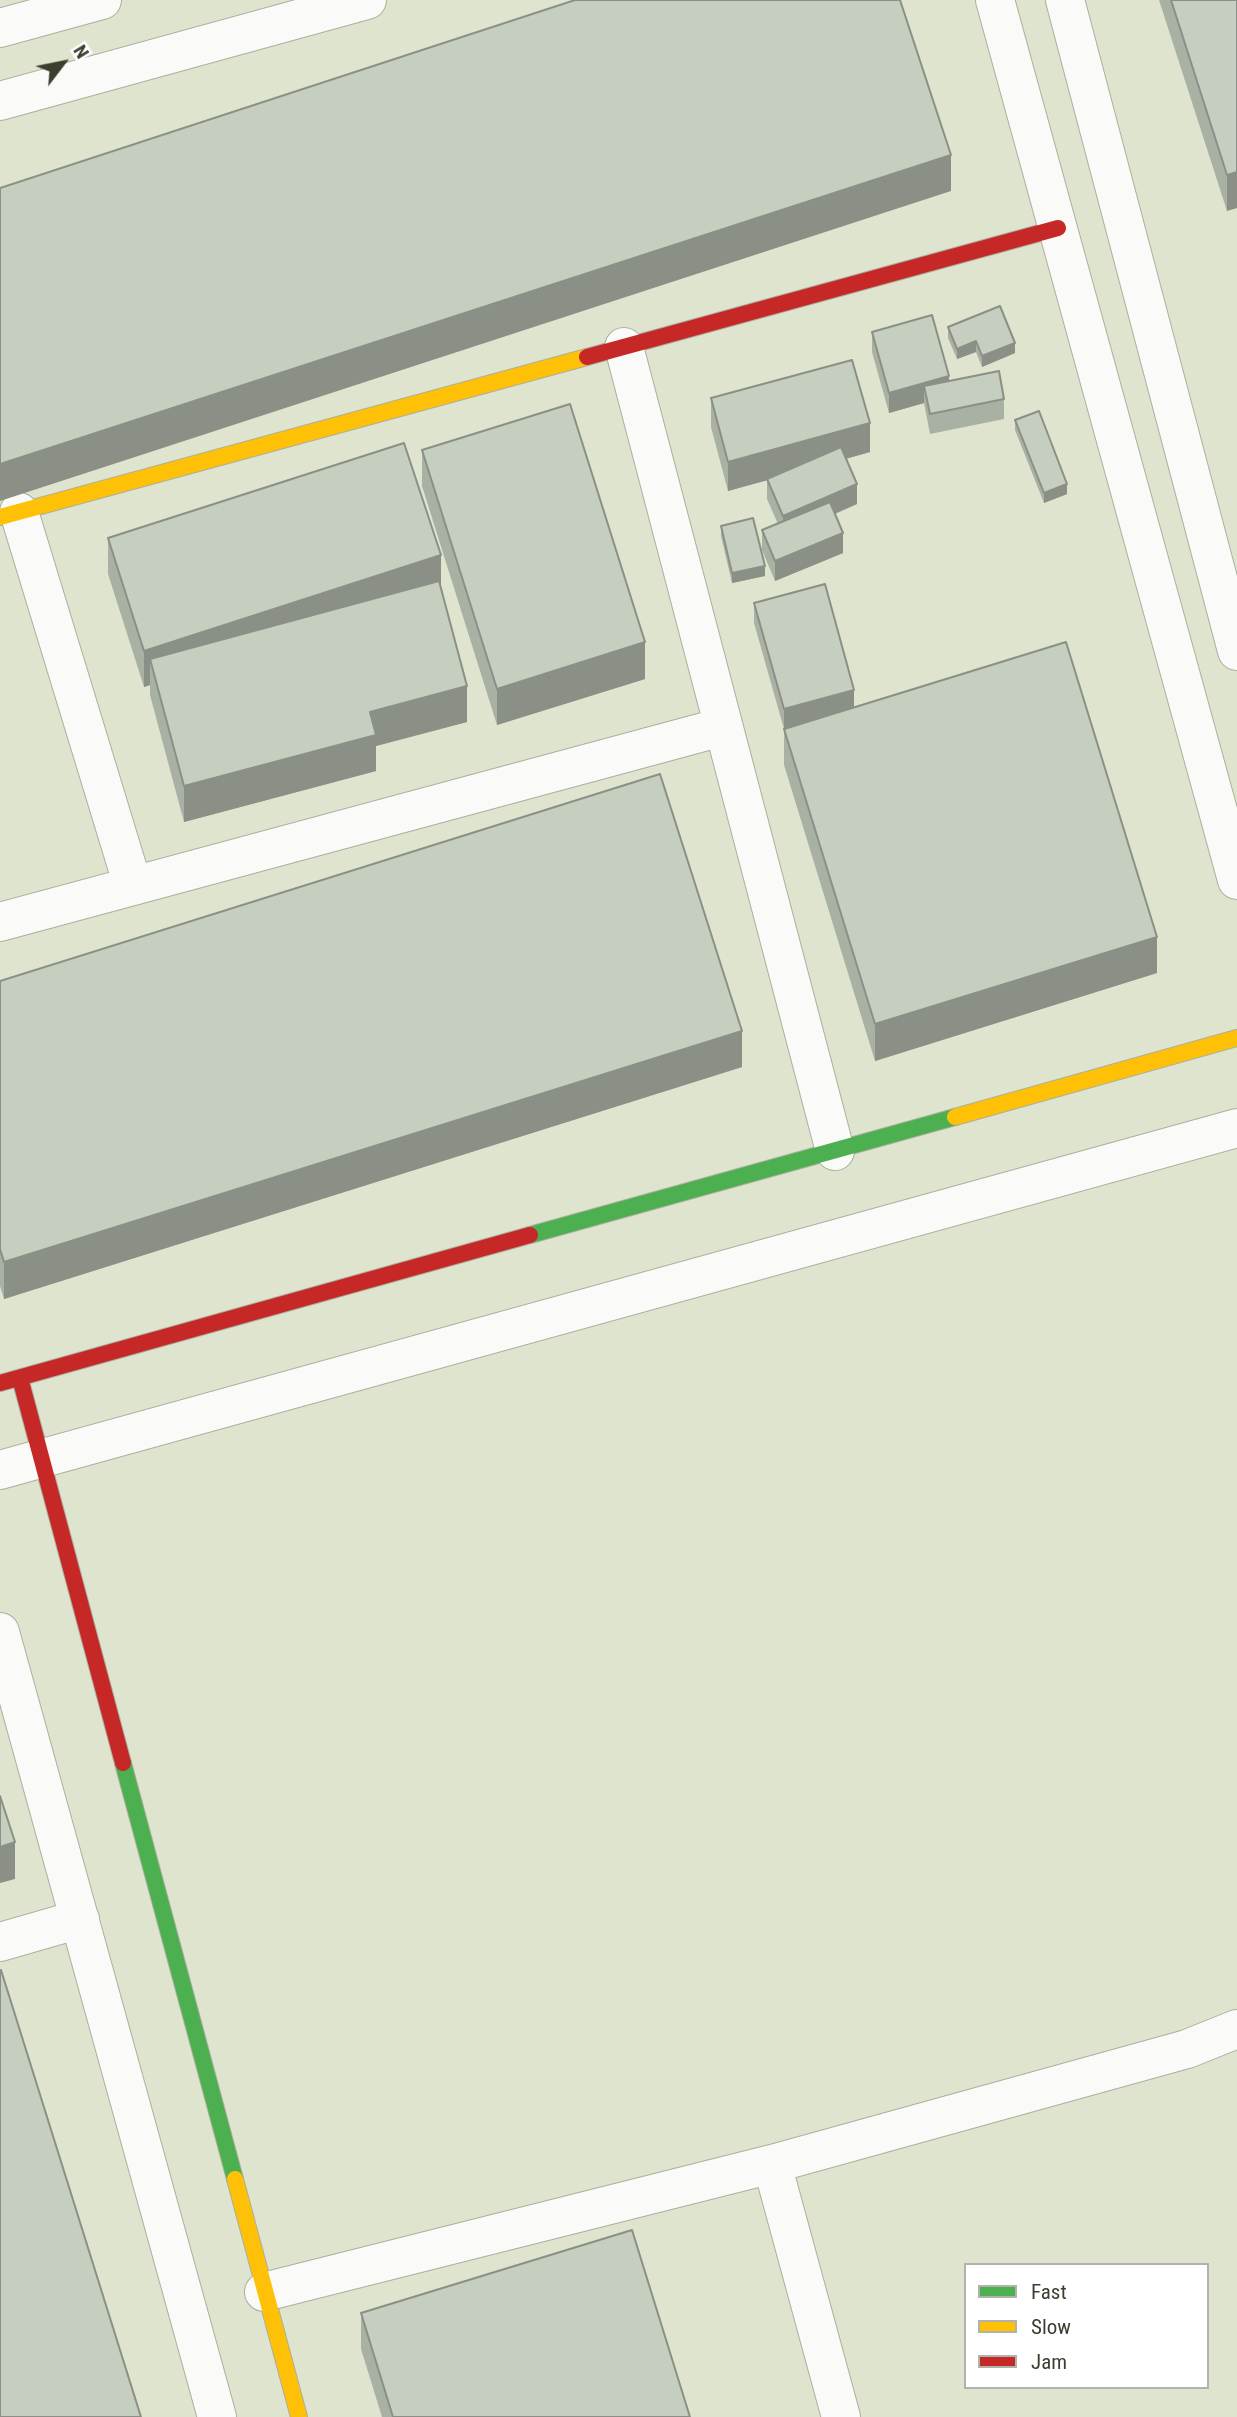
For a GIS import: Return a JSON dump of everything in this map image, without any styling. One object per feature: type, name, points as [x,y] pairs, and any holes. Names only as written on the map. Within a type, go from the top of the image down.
[{"type":"street","points":[[0,28],[102,0]]},
{"type":"street","points":[[0,101],[367,0]]},
{"type":"street","points":[[995,0],[1237,880]]},
{"type":"street","points":[[1065,0],[1237,651]]},
{"type":"street","points":[[133,886],[9,514],[1058,228]]},
{"type":"street","points":[[624,347],[835,1151]]},
{"type":"street","points":[[0,922],[723,727]]},
{"type":"street","points":[[0,1384],[1237,1038]]},
{"type":"street","points":[[0,1470],[1237,1128]]},
{"type":"street","points":[[20,1378],[299,2417]]},
{"type":"street","points":[[0,1632],[217,2417]]},
{"type":"street","points":[[0,1941],[80,1919]]},
{"type":"street","points":[[264,2292],[772,2164],[1186,2049],[1237,2029]]},
{"type":"street","points":[[772,2164],[842,2417]]},
{"type":"building","points":[[575,0],[900,0],[951,155],[0,464],[0,188]]},
{"type":"building","points":[[1171,0],[1237,0],[1237,172],[1227,175]]},
{"type":"building","points":[[1000,306],[1015,343],[982,356],[976,341],[957,349],[948,327]]},
{"type":"building","points":[[932,315],[949,376],[889,393],[872,332]]},
{"type":"building","points":[[852,360],[870,423],[728,462],[711,398]]},
{"type":"building","points":[[999,371],[1004,399],[930,414],[924,386]]},
{"type":"building","points":[[570,404],[645,642],[497,689],[422,450]]},
{"type":"building","points":[[1039,411],[1067,484],[1044,493],[1015,420]]},
{"type":"building","points":[[404,443],[441,555],[144,651],[108,538]]},
{"type":"building","points":[[841,447],[857,484],[783,516],[767,479]]},
{"type":"building","points":[[830,502],[843,533],[775,561],[762,530]]},
{"type":"building","points":[[753,518],[765,566],[732,573],[721,526]]},
{"type":"building","points":[[439,581],[467,686],[370,712],[376,735],[184,786],[150,659]]},
{"type":"building","points":[[825,584],[854,690],[784,709],[754,603]]},
{"type":"building","points":[[1066,642],[1157,937],[875,1024],[784,729]]},
{"type":"building","points":[[660,774],[742,1031],[4,1262],[0,1249],[0,981]]},
{"type":"building","points":[[0,1796],[15,1842],[0,1847]]},
{"type":"building","points":[[1,1970],[141,2417],[0,2417]]},
{"type":"building","points":[[632,2230],[690,2417],[393,2417],[361,2313]]},
{"type":"traffic: fast","points":[[530,1235],[955,1117]]},
{"type":"traffic: fast","points":[[123,1763],[235,2179]]},
{"type":"traffic: slow","points":[[0,517],[587,357]]},
{"type":"traffic: slow","points":[[955,1117],[1237,1038]]},
{"type":"traffic: slow","points":[[235,2179],[299,2417]]},
{"type":"traffic: jam","points":[[587,357],[1058,228]]},
{"type":"traffic: jam","points":[[0,1383],[530,1235]]},
{"type":"traffic: jam","points":[[20,1378],[123,1763]]}]
